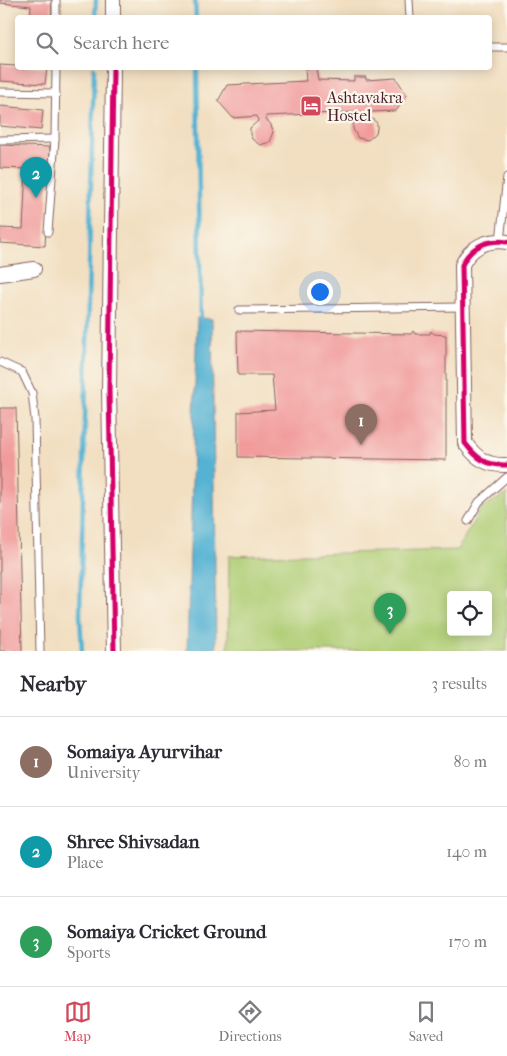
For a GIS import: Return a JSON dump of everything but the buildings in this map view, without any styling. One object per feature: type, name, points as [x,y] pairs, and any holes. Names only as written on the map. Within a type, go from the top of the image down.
[{"type":"street","points":[[113,15],[114,0]]},
{"type":"street","points":[[113,70],[109,391],[114,651]]},
{"type":"street","points":[[504,241],[477,246],[467,254],[462,265],[462,307],[465,443],[477,459],[494,466],[507,465]]},
{"type":"street","points":[[0,274],[34,269]]},
{"type":"lane","points":[[56,0],[56,15]]},
{"type":"lane","points":[[409,0],[410,15]]},
{"type":"lane","points":[[492,47],[507,47]]},
{"type":"lane","points":[[48,232],[55,139],[56,70]]},
{"type":"lane","points":[[0,92],[56,94]]},
{"type":"lane","points":[[0,140],[55,139]]},
{"type":"lane","points":[[504,241],[507,177]]},
{"type":"lane","points":[[239,310],[462,307]]},
{"type":"lane","points":[[0,362],[22,372],[32,393],[35,419],[40,651]]},
{"type":"lane","points":[[468,521],[479,502],[507,477]]},
{"type":"green space","points":[[507,494],[507,651],[228,651],[229,556],[457,550],[482,507]]},
{"type":"water","points":[[197,318],[212,319],[216,651],[187,651]]},
{"type":"waterway","points":[[95,15],[96,0]]},
{"type":"waterway","points":[[195,0],[196,15]]},
{"type":"waterway","points":[[82,651],[80,615],[94,70]]},
{"type":"waterway","points":[[197,70],[201,324]]},
{"type":"cycle path","points":[[113,70],[109,391],[114,651]]},
{"type":"cycle path","points":[[507,242],[486,243],[474,249],[462,265],[465,443],[478,457],[488,463],[507,465]]},
{"type":"place","name":"Ashtavakra Hostel","points":[[311,106]]},
{"type":"place","name":"Shree Shivsadan","points":[[36,198]]},
{"type":"place","name":"Somaiya Ayurvihar","points":[[361,445]]},
{"type":"place","name":"Somaiya Cricket Ground","points":[[390,634]]}]
